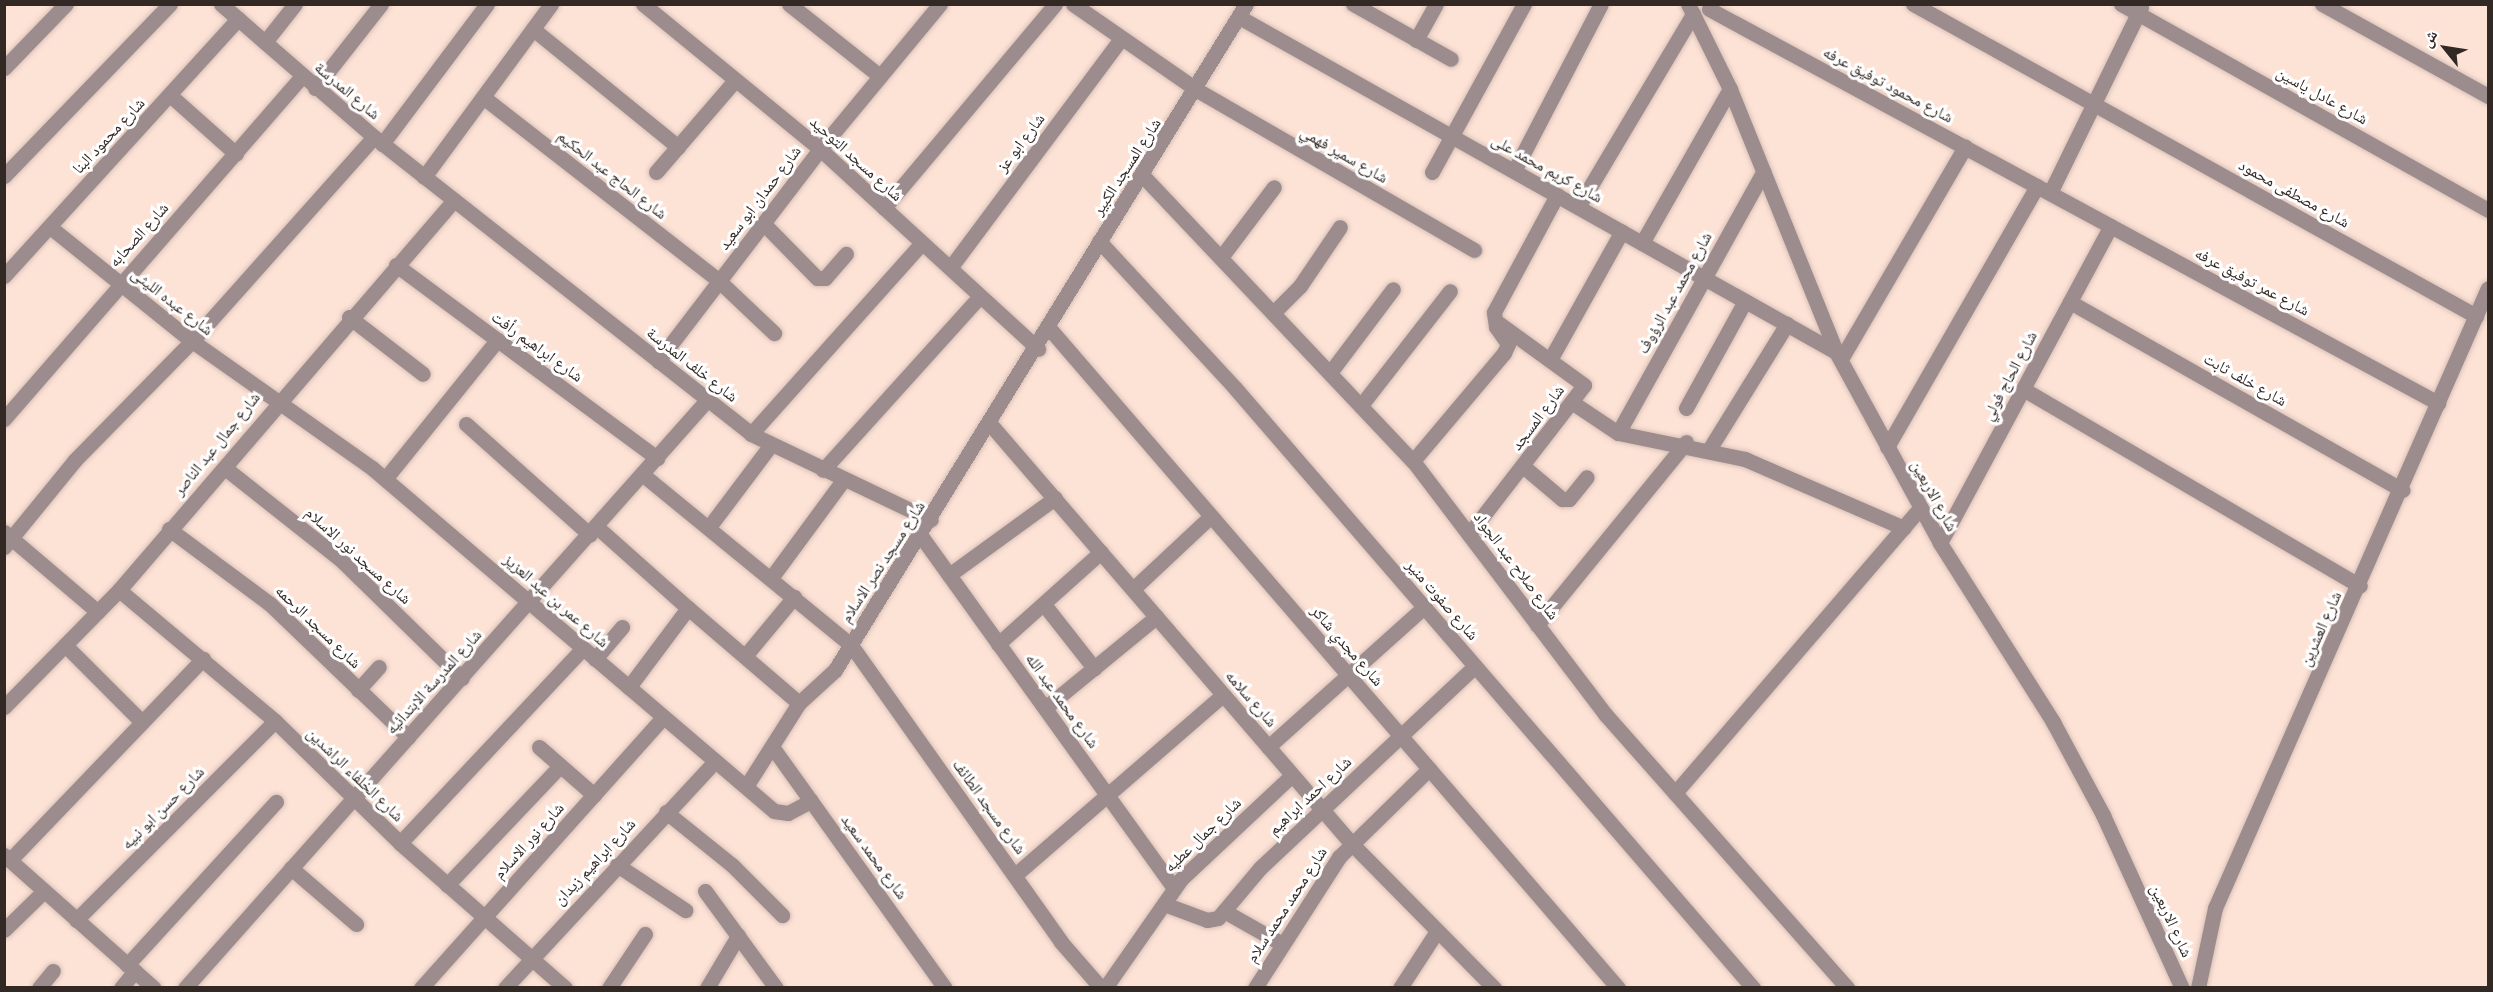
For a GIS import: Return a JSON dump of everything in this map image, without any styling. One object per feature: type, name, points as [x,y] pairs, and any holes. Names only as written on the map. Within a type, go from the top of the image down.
[{"type":"street","points":[[4,68],[66,4]]},
{"type":"street","points":[[4,176],[170,4]]},
{"type":"street","name":"شارع المدرسة","points":[[221,4],[315,88],[454,200]]},
{"type":"street","points":[[265,42],[295,4]]},
{"type":"street","points":[[315,88],[381,4]]},
{"type":"street","points":[[98,612],[7,539],[75,460],[192,341],[378,140],[487,4]]},
{"type":"street","points":[[424,177],[551,4]]},
{"type":"street","name":"شارع مسجد التوحيد","points":[[643,4],[820,149],[1038,349]]},
{"type":"street","points":[[789,4],[880,76]]},
{"type":"street","points":[[884,208],[1055,4]]},
{"type":"street","name":"شارع سمير فهمي","points":[[1073,4],[1197,90],[1474,250]]},
{"type":"street","points":[[1353,4],[1451,59]]},
{"type":"street","points":[[1416,40],[1436,4]]},
{"type":"street","points":[[1432,172],[1524,4]]},
{"type":"street","points":[[1514,171],[1601,4]]},
{"type":"street","name":"شارع مصطفى محمود","points":[[1913,4],[2476,315]]},
{"type":"street","name":"شارع عادل ياسين","points":[[2121,4],[2140,9],[2488,210]]},
{"type":"street","points":[[2322,4],[2488,96]]},
{"type":"street","name":"شارع حمدان ابو سعيد","points":[[658,361],[820,149],[933,7]]},
{"type":"street","points":[[1578,207],[1694,15],[1710,7]]},
{"type":"street","name":"شارع محمود توفيق عرفه","points":[[1710,7],[2043,189]]},
{"type":"street","name":"شارع كريم محمد على","points":[[1244,8],[1452,136],[1838,355]]},
{"type":"street","name":"شارع المسجد الكبير","points":[[1038,349],[1099,241],[1144,177],[1244,8]]},
{"type":"street","points":[[1887,447],[2094,104],[2140,9]]},
{"type":"street","name":"شارع الاربعين","points":[[1694,15],[1730,89],[1838,355],[1920,508],[2053,722],[2103,815],[2182,987]]},
{"type":"street","name":"شارع محمود البنا","points":[[4,276],[171,96],[238,19]]},
{"type":"street","points":[[533,29],[678,147]]},
{"type":"street","name":"شارع ابو عز","points":[[950,268],[1121,39]]},
{"type":"street","name":"شارع الصحابه","points":[[4,419],[118,285],[236,154],[302,76]]},
{"type":"street","points":[[656,172],[735,80]]},
{"type":"street","points":[[1641,243],[1730,89]]},
{"type":"street","points":[[171,96],[236,154]]},
{"type":"street","name":"شارع الحاج عبد الحكيم","points":[[483,97],[719,281],[774,333]]},
{"type":"street","points":[[1838,355],[1965,147]]},
{"type":"street","name":"شارع محمد عبد الرؤوف","points":[[1618,433],[1763,172]]},
{"type":"street","name":"شارع صلاح عبد الجواد","points":[[1144,177],[1332,370],[1413,461],[1537,625],[1675,793],[1848,987]]},
{"type":"street","points":[[1222,256],[1274,187]]},
{"type":"street","name":"شارع عمر توفيق عرفه","points":[[2043,189],[2438,403]]},
{"type":"street","points":[[1413,461],[1504,353],[1508,344],[1492,319],[1557,195]]},
{"type":"street","name":"شارع جمال عبد الناصر","points":[[4,707],[119,590],[225,468],[276,401],[454,200]]},
{"type":"street","name":"شارع خلف المدرسة","points":[[454,200],[751,434],[770,446],[931,520]]},
{"type":"street","points":[[763,223],[817,278],[825,278],[846,254]]},
{"type":"street","name":"شارع الحاج فولي","points":[[1941,543],[2111,226]]},
{"type":"street","name":"شارع عبده الليثى","points":[[50,227],[118,285],[276,401]]},
{"type":"street","points":[[1275,311],[1300,286],[1341,227]]},
{"type":"street","points":[[1551,358],[1622,231]]},
{"type":"street","name":"شارع صفوت منير","points":[[1099,241],[1424,606],[1753,987]]},
{"type":"street","points":[[751,434],[922,243]]},
{"type":"street","name":"شارع ابراهيم رأفت","points":[[396,265],[657,458]]},
{"type":"street","name":"شارع العشرين","points":[[2198,987],[2215,908],[2360,586],[2488,288]]},
{"type":"street","points":[[1332,370],[1393,289]]},
{"type":"street","points":[[1362,404],[1450,291]]},
{"type":"street","points":[[824,470],[980,296]]},
{"type":"street","points":[[1686,408],[1745,301]]},
{"type":"street","name":"شارع خلف ثابت","points":[[2070,302],[2402,490]]},
{"type":"street","points":[[349,318],[423,374]]},
{"type":"street","name":"شارع المسجد","points":[[1469,534],[1574,403],[1583,381],[1492,319]]},
{"type":"street","points":[[1710,448],[1787,324]]},
{"type":"street","name":"شارع مجدي شاكر","points":[[1049,328],[1618,987]]},
{"type":"street","points":[[384,479],[497,340]]},
{"type":"street","name":"شارع مسجد نصر الاسلام","points":[[747,785],[773,748],[799,703],[826,682],[851,645],[1038,349]]},
{"type":"street","points":[[2023,389],[2360,586]]},
{"type":"street","name":"شارع المدرسة الابتدائيه","points":[[185,987],[530,603],[707,400]]},
{"type":"street","name":"شارع عمر بن عبد العزيز","points":[[276,401],[319,427],[384,479],[714,762],[747,785],[781,814],[811,801]]},
{"type":"street","points":[[1574,403],[1618,433],[1686,442],[1710,448],[1904,528]]},
{"type":"street","points":[[466,424],[799,703]]},
{"type":"street","name":"شارع سلامه","points":[[992,425],[1351,843],[1494,987]]},
{"type":"street","points":[[1537,625],[1686,442]]},
{"type":"street","points":[[709,528],[770,446]]},
{"type":"street","points":[[1524,467],[1562,499],[1569,499],[1587,477]]},
{"type":"street","name":"شارع مسجد نور الاسلام","points":[[225,468],[340,560],[462,678]]},
{"type":"street","name":"شارع مسجد الطائف","points":[[642,474],[851,645],[1015,875],[1103,987]]},
{"type":"street","points":[[771,578],[844,479]]},
{"type":"street","points":[[949,575],[1054,498]]},
{"type":"street","points":[[1675,793],[1920,508]]},
{"type":"street","points":[[1133,589],[1211,516]]},
{"type":"street","name":"شارع مسجد الرحمه","points":[[170,529],[270,604],[408,737]]},
{"type":"street","name":"شارع محمد عبد الله","points":[[921,536],[1174,888]]},
{"type":"street","points":[[998,644],[1046,607],[1101,552]]},
{"type":"street","name":"شارع الخلفاء الراشدين","points":[[119,590],[275,722],[400,843],[565,987]]},
{"type":"street","points":[[745,656],[794,597]]},
{"type":"street","points":[[1268,747],[1424,606]]},
{"type":"street","points":[[1046,607],[1094,668]]},
{"type":"street","points":[[629,687],[688,608]]},
{"type":"street","points":[[1045,708],[1156,617]]},
{"type":"street","points":[[595,659],[622,627]]},
{"type":"street","points":[[65,645],[142,722]]},
{"type":"street","points":[[400,843],[583,648]]},
{"type":"street","points":[[154,987],[7,857],[203,659]]},
{"type":"street","name":"شارع احمد ابراهيم","points":[[1224,911],[1322,810],[1475,666]]},
{"type":"street","points":[[358,690],[379,667]]},
{"type":"street","points":[[1015,875],[1223,695]]},
{"type":"street","name":"شارع نور الاسلام","points":[[421,987],[663,717]]},
{"type":"street","name":"شارع حسن ابو نبيه","points":[[76,920],[275,722]]},
{"type":"street","points":[[539,747],[594,795]]},
{"type":"street","name":"شارع محمد سعيد","points":[[773,748],[945,987]]},
{"type":"street","name":"شارع ابراهيم زيدان","points":[[505,987],[714,762]]},
{"type":"street","points":[[447,885],[560,766]]},
{"type":"street","name":"شارع محمد محمد سلام","points":[[1255,987],[1351,843],[1429,769]]},
{"type":"street","name":"شارع جمال عطيه","points":[[1103,987],[1174,888],[1292,775]]},
{"type":"street","points":[[121,987],[131,968],[276,802]]},
{"type":"street","points":[[666,812],[732,865],[782,915]]},
{"type":"street","points":[[617,865],[685,910]]},
{"type":"street","points":[[291,867],[356,924]]},
{"type":"street","points":[[4,930],[44,891]]},
{"type":"street","points":[[705,891],[776,987]]},
{"type":"street","points":[[1164,904],[1207,920],[1224,911],[1282,944]]},
{"type":"street","points":[[1400,987],[1437,931]]},
{"type":"street","points":[[609,987],[645,934]]},
{"type":"street","points":[[707,987],[738,936]]},
{"type":"street","points":[[39,987],[53,971]]}]
